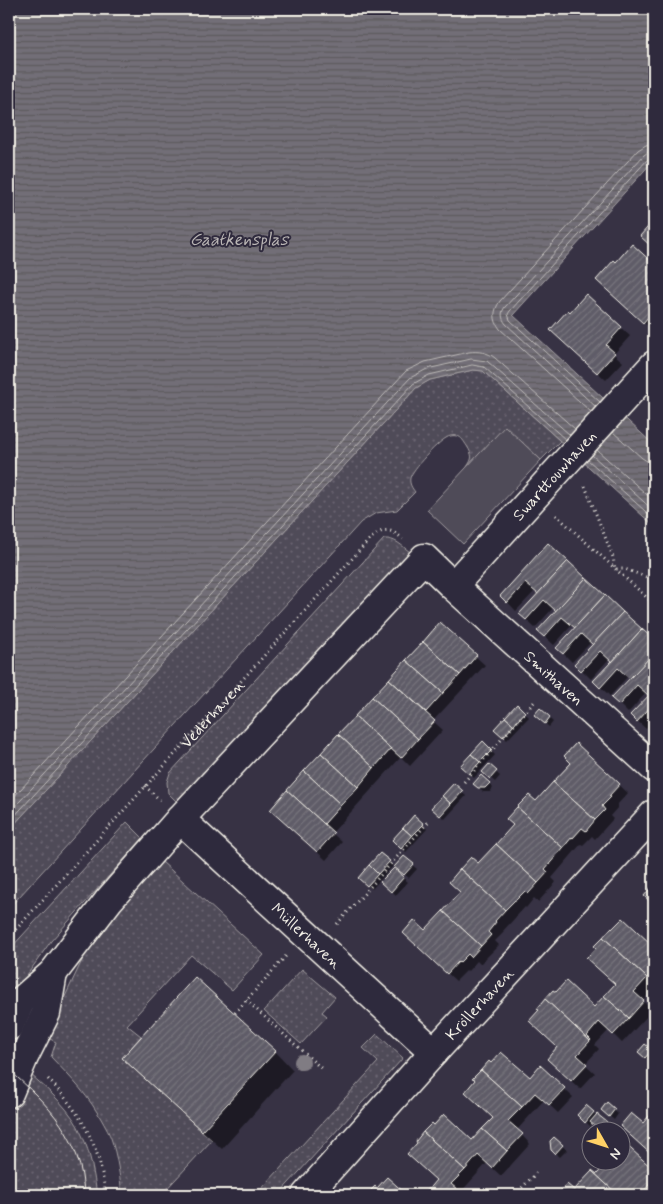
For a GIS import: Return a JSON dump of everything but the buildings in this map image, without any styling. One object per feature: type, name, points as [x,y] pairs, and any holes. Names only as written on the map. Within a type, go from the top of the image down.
[{"type":"street","name":"Swarttouwhaven","points":[[453,586],[654,365]]},
{"type":"street","points":[[9,1026],[21,1001],[53,973],[109,900],[180,818],[424,558],[453,586]]},
{"type":"street","name":"Smithaven","points":[[453,586],[654,768]]},
{"type":"street","name":"Kröllerhaven","points":[[306,1195],[434,1052],[654,814]]},
{"type":"street","name":"Müllerhaven","points":[[180,818],[434,1052]]},
{"type":"street","points":[[9,1093],[46,1013],[53,973]]},
{"type":"path","points":[[567,460],[582,479],[613,557],[615,569]]},
{"type":"path","points":[[535,496],[654,604]]},
{"type":"path","name":"Vederhaven","points":[[9,937],[369,540],[377,533],[387,529],[395,532],[424,558]]},
{"type":"path","points":[[615,569],[624,569],[654,580]]},
{"type":"path","points":[[464,782],[556,678]]},
{"type":"path","points":[[235,1013],[246,1000],[312,940],[430,820]]},
{"type":"path","points":[[246,1000],[323,1070]]},
{"type":"path","points":[[24,1058],[61,1093],[82,1122],[102,1167],[105,1195]]},
{"type":"path","points":[[515,1195],[536,1173]]},
{"type":"shaded area","points":[[473,370],[483,371],[560,441],[541,460],[505,427],[467,467],[471,455],[460,437],[450,436],[437,445],[420,463],[410,478],[415,492],[397,510],[376,513],[361,522],[9,908],[9,830],[416,388],[430,380]]},
{"type":"shaded area","points":[[505,426],[541,460],[463,544],[427,510]]},
{"type":"shaded area","points":[[384,539],[395,541],[410,552],[178,803],[168,793],[167,782],[170,773]]},
{"type":"shaded area","points":[[127,822],[143,838],[51,941],[9,999],[9,950]]},
{"type":"shaded area","points":[[161,861],[264,955],[232,990],[191,955],[127,1025],[141,1036],[122,1058],[212,1140],[161,1195],[122,1195],[117,1159],[109,1134],[86,1096],[51,1057],[56,1042],[46,1037],[89,943]]},
{"type":"shaded area","points":[[302,969],[335,997],[322,1012],[327,1016],[301,1044],[264,1011]]},
{"type":"shaded area","points":[[377,1034],[403,1058],[278,1195],[256,1195],[378,1062],[363,1048]]},
{"type":"shaded area","points":[[29,1073],[59,1101],[78,1126],[90,1157],[97,1195],[15,1195],[9,1168],[9,1117]]},
{"type":"water","name":"Gaatkensplas","points":[[9,9],[654,9],[654,160],[513,315],[654,445],[654,526],[483,371],[473,370],[430,380],[416,388],[9,830]]},
{"type":"tram line","points":[[9,1070],[37,1096],[61,1124],[77,1156],[82,1175],[84,1195]]}]
